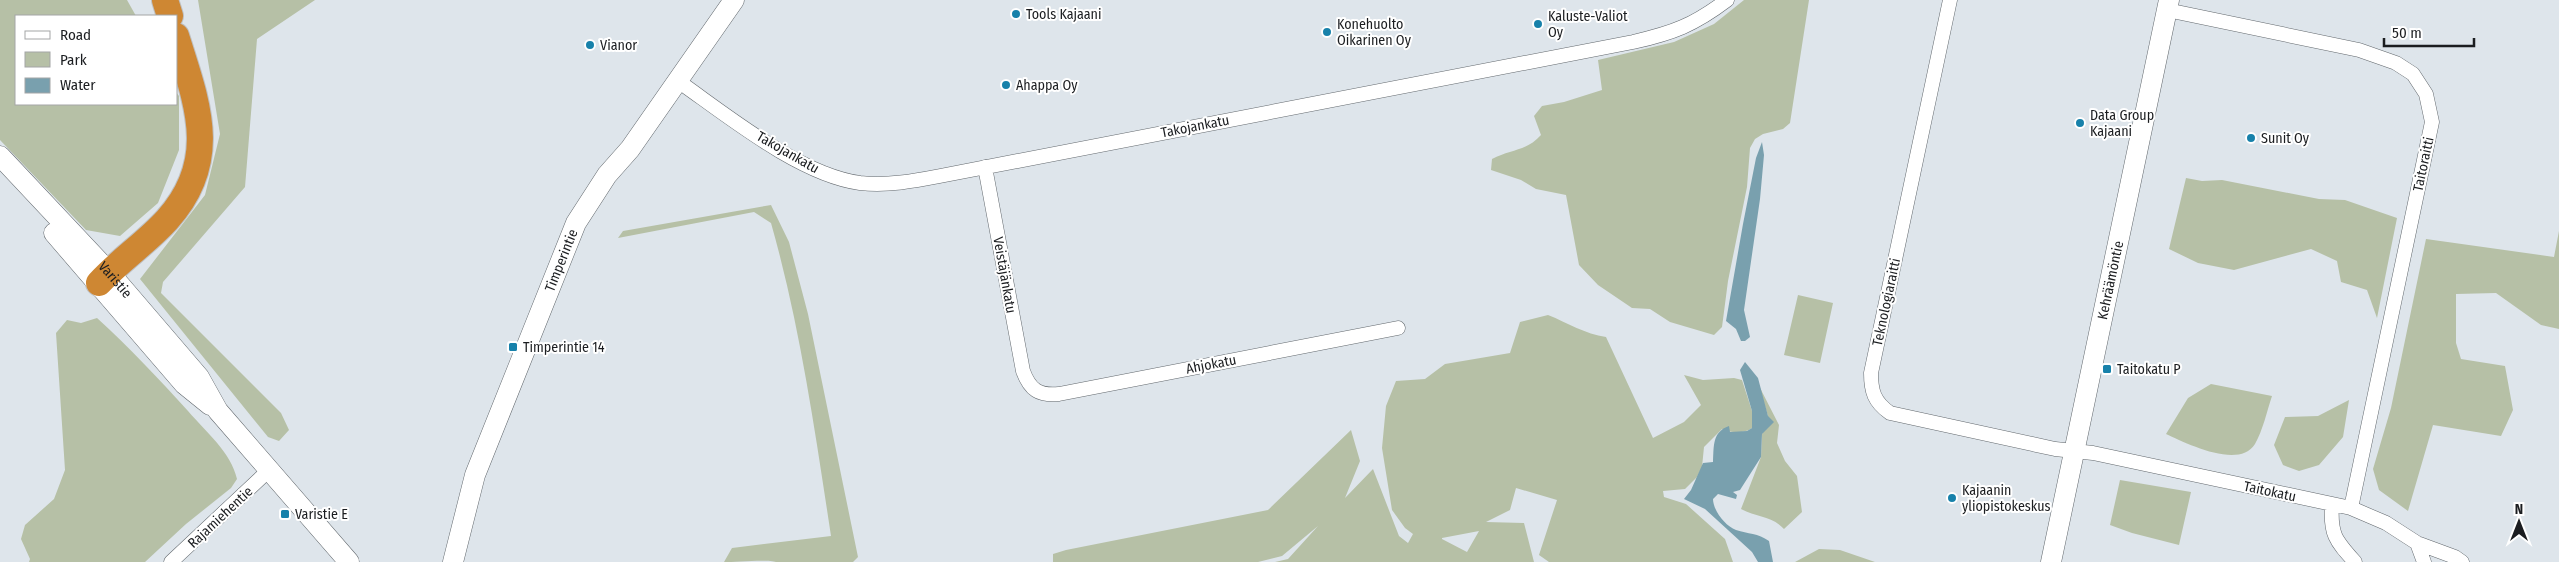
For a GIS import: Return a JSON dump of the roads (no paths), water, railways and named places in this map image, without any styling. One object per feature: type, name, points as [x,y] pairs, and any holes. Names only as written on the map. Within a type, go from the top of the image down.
[{"type":"highway","points":[[165,0],[170,15]]},
{"type":"highway","points":[[104,277],[167,220],[189,188],[196,167],[200,145],[200,116],[178,43]]},
{"type":"street","name":"Timperintie","points":[[452,559],[475,475],[576,223],[607,175],[630,149],[734,0]]},
{"type":"street","name":"Takojankatu","points":[[678,81],[770,143],[812,168],[837,178],[861,183],[891,184],[1633,42],[1668,34],[1700,20],[1727,0]]},
{"type":"street","name":"Teknologiaraitti","points":[[1950,0],[1871,373],[1871,388],[1875,399],[1890,413],[2075,452]]},
{"type":"street","name":"Kehräämöntie","points":[[2051,562],[2168,5]]},
{"type":"street","name":"Taitoraitti","points":[[2168,5],[2359,50],[2396,62],[2413,74],[2426,94],[2432,122],[2351,508]]},
{"type":"street","name":"Varistie","points":[[0,156],[104,277],[117,308],[184,384],[218,411],[268,471],[349,562]]},
{"type":"street","name":"Veistäjänkatu","points":[[985,167],[1023,371],[1027,382]]},
{"type":"street","name":"Varistie","points":[[0,172],[104,277]]},
{"type":"street","name":"Ahjokatu","points":[[1027,382],[1032,389],[1041,394],[1059,394],[1398,328]]},
{"type":"street","name":"Taitokatu","points":[[2075,452],[2093,453],[2351,508],[2386,523],[2417,544],[2458,560]]},
{"type":"street","name":"Rajamiehentie","points":[[171,562],[268,471]]},
{"type":"street","points":[[2332,504],[2331,526],[2336,540],[2355,562]]},
{"type":"street","points":[[2417,544],[2424,562]]},
{"type":"water","points":[[1762,142],[1764,155],[1760,199],[1744,310],[1750,337],[1745,341],[1741,341],[1736,329],[1726,321],[1756,158]]},
{"type":"water","points":[[1745,362],[1758,378],[1768,416],[1774,422],[1762,434],[1761,457],[1740,490],[1733,492],[1737,495],[1736,499],[1718,494],[1713,499],[1720,517],[1732,528],[1757,535],[1769,541],[1773,562],[1758,562],[1752,552],[1705,509],[1684,499],[1691,490],[1703,463],[1713,462],[1715,440],[1719,432],[1729,426],[1730,432],[1747,431],[1752,428],[1752,411],[1740,370]]},
{"type":"place","name":"Tools Kajaani","points":[[1016,14]]},
{"type":"place","name":"Kaluste-Valiot Oy","points":[[1538,24]]},
{"type":"place","name":"Konehuolto Oikarinen Oy","points":[[1327,32]]},
{"type":"place","name":"Vianor","points":[[590,45]]},
{"type":"place","name":"Ahappa Oy","points":[[1006,85]]},
{"type":"place","name":"Data Group Kajaani","points":[[2080,123]]},
{"type":"place","name":"Sunit Oy","points":[[2251,138]]},
{"type":"place","name":"Timperintie 14","points":[[513,347]]},
{"type":"place","name":"Taitokatu P","points":[[2107,369]]},
{"type":"place","name":"Kajaanin yliopistokeskus","points":[[1952,498]]},
{"type":"place","name":"Varistie E","points":[[285,514]]}]
